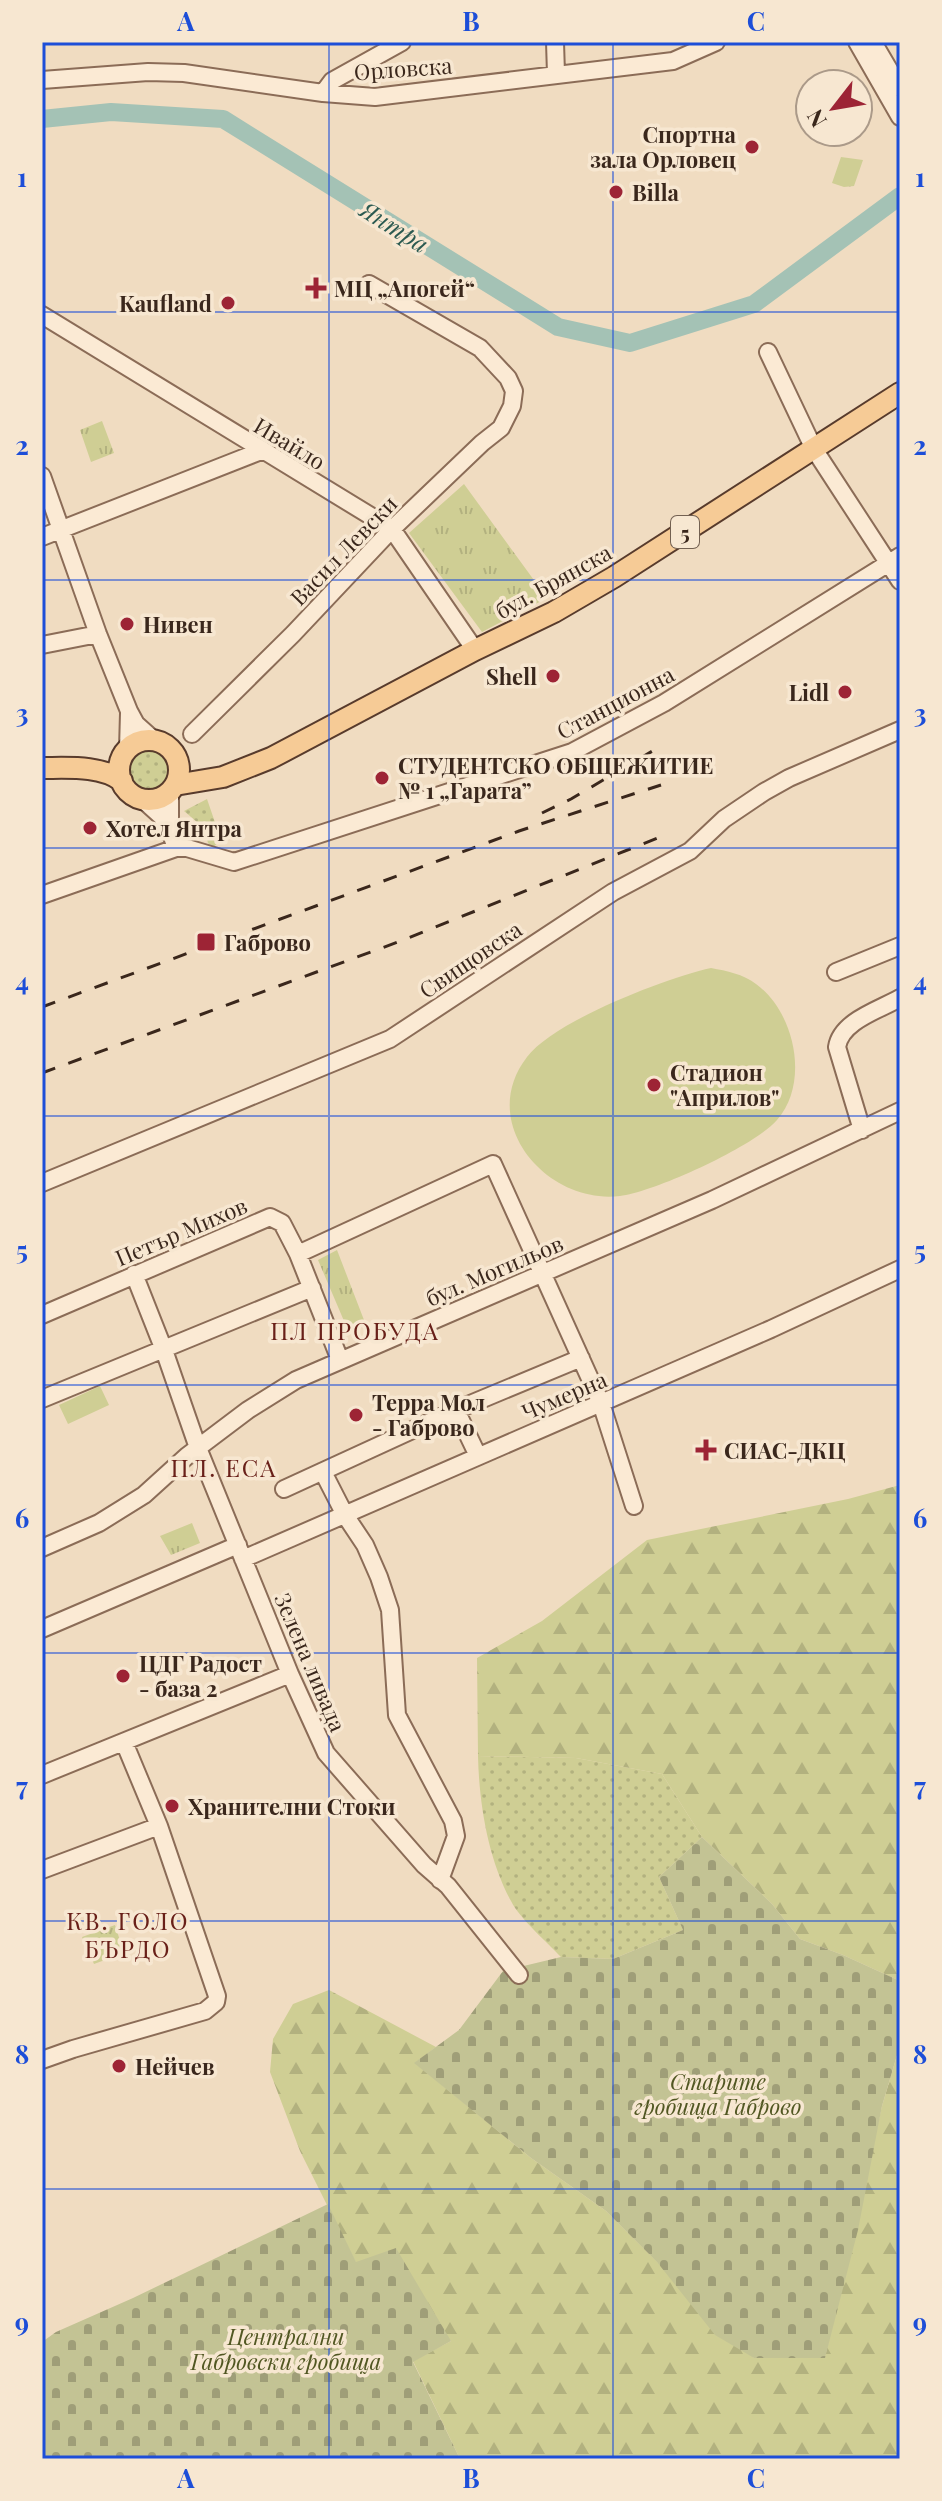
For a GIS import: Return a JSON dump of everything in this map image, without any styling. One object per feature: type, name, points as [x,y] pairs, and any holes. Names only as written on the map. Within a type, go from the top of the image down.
[{"type":"main road","name":"бул. Брянска","points":[[172,788],[223,777],[271,758],[475,650],[554,612],[614,577],[900,393]]},
{"type":"main road","points":[[73,768],[115,757],[136,743],[155,741],[167,746],[177,759],[212,778]]},
{"type":"main road","points":[[122,781],[120,762],[127,750]]},
{"type":"main road","points":[[172,788],[179,772],[177,759]]},
{"type":"main road","points":[[42,768],[73,768],[111,774],[141,798]]},
{"type":"main road","name":"5","points":[[141,798],[159,798],[172,788]]},
{"type":"street","points":[[323,93],[332,81],[402,42]]},
{"type":"street","points":[[555,42],[556,74]]},
{"type":"street","name":"Орловска","points":[[42,80],[148,72],[184,73],[323,93],[375,97],[673,61],[716,42]]},
{"type":"street","points":[[857,42],[900,117]]},
{"type":"street","points":[[873,42],[900,88]]},
{"type":"street","name":"Васил Левски","points":[[192,734],[314,613],[392,529],[501,428],[512,406],[514,391],[503,371],[480,348],[369,284]]},
{"type":"street","name":"Ивайло","points":[[42,315],[392,529],[475,650]]},
{"type":"street","points":[[768,352],[814,449],[894,560],[900,581]]},
{"type":"street","points":[[42,537],[261,451]]},
{"type":"street","points":[[42,476],[129,711],[136,724],[155,741]]},
{"type":"street","name":"Станционна","points":[[176,848],[187,848],[234,862],[572,752],[664,703],[894,560]]},
{"type":"street","points":[[42,645],[98,634]]},
{"type":"street","points":[[127,750],[129,711]]},
{"type":"street","name":"Свищовска","points":[[42,1183],[390,1039],[613,892],[690,851],[724,819],[764,792],[900,730]]},
{"type":"street","points":[[170,831],[172,788]]},
{"type":"street","points":[[42,895],[176,848],[161,816],[141,798]]},
{"type":"street","points":[[836,972],[900,946]]},
{"type":"street","points":[[862,1130],[837,1047],[839,1035],[847,1027],[900,998]]},
{"type":"street","name":"бул. Могильов","points":[[42,1548],[99,1523],[144,1495],[198,1448],[260,1402],[296,1380],[712,1200],[900,1111]]},
{"type":"street","points":[[340,1360],[298,1254],[493,1164],[601,1403],[634,1506]]},
{"type":"street","name":"Петър Михов","points":[[42,1315],[270,1217],[282,1223],[298,1254]]},
{"type":"street","name":"Чумерна","points":[[42,1629],[345,1515],[900,1269]]},
{"type":"street","name":"Зелена ливада","points":[[134,1274],[198,1448],[290,1674],[326,1753],[440,1880],[519,1975]]},
{"type":"street","points":[[42,1399],[312,1288]]},
{"type":"street","points":[[284,1489],[456,1410],[581,1358]]},
{"type":"street","points":[[456,1410],[478,1456]]},
{"type":"street","points":[[323,1472],[365,1545],[390,1610],[397,1715],[453,1821],[456,1836],[440,1880]]},
{"type":"street","points":[[42,1775],[290,1674]]},
{"type":"street","points":[[42,2060],[205,2011],[216,2002],[217,1996],[159,1826],[124,1742]]},
{"type":"street","points":[[42,1870],[159,1826]]},
{"type":"green space","points":[[841,157],[863,160],[854,186],[832,183]]},
{"type":"green space","points":[[102,421],[114,453],[91,462],[80,430]]},
{"type":"green space","points":[[464,484],[547,598],[482,632],[409,533]]},
{"type":"green space","points":[[149,751],[162,757],[168,770],[162,783],[149,789],[136,783],[130,770],[136,757]]},
{"type":"green space","points":[[207,799],[220,837],[212,848],[204,828],[184,811]]},
{"type":"green space","name":"Стадион \"Априлов\"","points":[[711,968],[740,975],[756,984],[769,996],[788,1030],[794,1049],[793,1087],[787,1105],[777,1120],[727,1154],[636,1193],[593,1195],[568,1187],[545,1173],[527,1155],[515,1132],[510,1108],[513,1082],[527,1057],[541,1043],[585,1016],[640,991]]},
{"type":"green space","points":[[337,1250],[364,1320],[347,1328],[318,1260]]},
{"type":"green space","points":[[100,1386],[109,1405],[68,1424],[59,1405]]},
{"type":"green space","points":[[900,1485],[900,1981],[800,1939],[772,1904],[702,1837],[662,1774],[576,1758],[478,1756],[477,1658],[542,1621],[647,1540],[848,1499]]},
{"type":"green space","points":[[192,1523],[200,1543],[171,1555],[160,1536]]},
{"type":"green space","points":[[478,1756],[576,1758],[662,1774],[702,1837],[659,1877],[683,1930],[613,1959],[561,1957],[520,1915],[503,1885],[486,1830]]},
{"type":"green space","name":"Старите гробища Габрово","points":[[702,1837],[772,1904],[800,1939],[900,1981],[900,2045],[882,2106],[858,2230],[825,2358],[754,2358],[715,2335],[657,2262],[606,2211],[531,2158],[414,2063],[459,2030],[503,1971],[561,1957],[613,1959],[683,1930],[659,1877]]},
{"type":"green space","points":[[115,1925],[124,1953],[94,1964],[82,1937]]},
{"type":"green space","points":[[329,1990],[436,2047],[415,2063],[531,2158],[606,2211],[754,2358],[825,2357],[882,2106],[900,2045],[900,2459],[460,2459],[413,2361],[451,2341],[356,2263],[300,2151],[270,2072],[273,2039],[293,2004]]},
{"type":"green space","name":"Централни Габровски гробища","points":[[328,2204],[356,2262],[396,2248],[451,2341],[413,2362],[460,2459],[42,2459],[42,2342],[56,2332]]},
{"type":"waterway","name":"Янтра","points":[[42,119],[111,112],[223,119],[558,327],[630,343],[754,304],[900,196]]},
{"type":"railway","points":[[542,813],[661,746]]},
{"type":"railway","points":[[42,1007],[519,831],[661,785]]},
{"type":"railway","points":[[42,1073],[398,942],[660,837]]},
{"type":"place","name":"Спортна зала Орловец","points":[[752,147]]},
{"type":"place","name":"Billa","points":[[616,192]]},
{"type":"place","name":"МЦ „Апогей“","points":[[316,288]]},
{"type":"place","name":"Kaufland","points":[[228,303]]},
{"type":"place","name":"Нивен","points":[[127,624]]},
{"type":"place","name":"Shell","points":[[553,676]]},
{"type":"place","name":"Lidl","points":[[845,692]]},
{"type":"place","name":"СТУДЕНТСКО ОБЩЕЖИТИЕ № 1 „Гарата”","points":[[382,778]]},
{"type":"place","name":"Хотел Янтра","points":[[90,828]]},
{"type":"place","name":"Габрово","points":[[206,942]]},
{"type":"place","name":"Стадион \"Априлов\"","points":[[654,1085]]},
{"type":"place","name":"Терра Мол - Габрово","points":[[356,1415]]},
{"type":"place","name":"СИАС-ДКЦ","points":[[706,1450]]},
{"type":"place","name":"ЦДГ Радост - база 2","points":[[123,1676]]},
{"type":"place","name":"Хранителни Стоки","points":[[172,1806]]},
{"type":"place","name":"Нейчев","points":[[119,2066]]},
{"type":"district","name":"ПЛ ПРОБУДА","points":[[355,1330]]},
{"type":"district","name":"ПЛ. ЕСА","points":[[224,1467]]},
{"type":"district","name":"КВ. ГОЛО БЪРДО","points":[[128,1934]]}]
